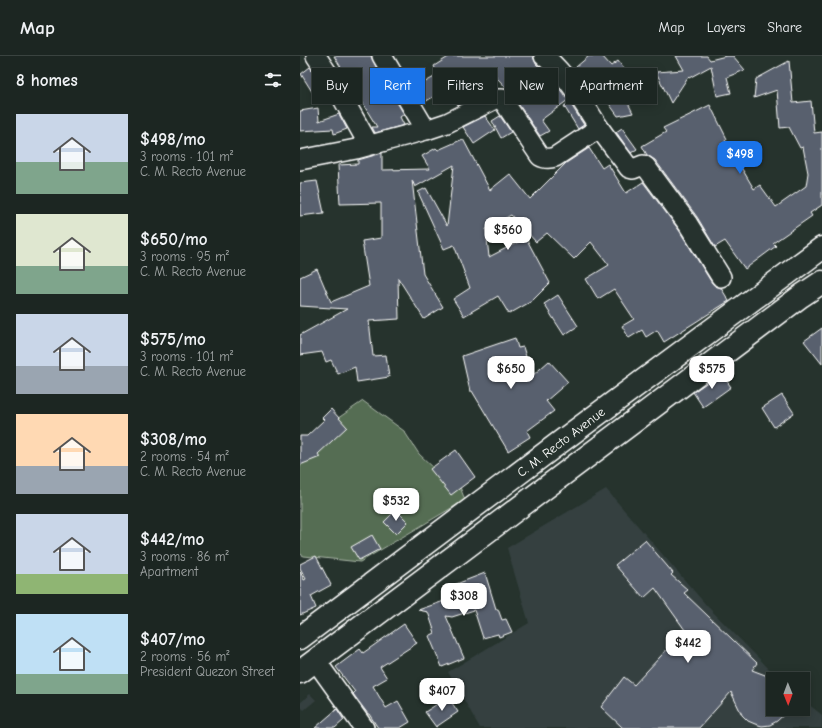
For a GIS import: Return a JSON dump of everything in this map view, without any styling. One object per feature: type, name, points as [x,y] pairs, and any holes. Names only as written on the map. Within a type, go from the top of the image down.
[{"type":"highway","name":"C. M. Recto Avenue","points":[[300,638],[563,440],[822,248]]},
{"type":"highway","points":[[308,666],[801,296],[822,282]]},
{"type":"street","points":[[316,56],[334,83],[369,145]]},
{"type":"street","points":[[382,56],[426,130]]},
{"type":"street","points":[[555,59],[599,128],[629,168],[646,167],[688,224],[721,277]]},
{"type":"street","points":[[300,160],[356,149],[426,130],[447,123],[486,102],[499,98],[506,104],[540,156],[544,158],[549,159],[555,157],[599,128]]},
{"type":"street","points":[[308,666],[364,728]]},
{"type":"shaded area","points":[[606,489],[707,606],[772,672],[766,672],[766,716],[810,716],[810,706],[822,715],[822,728],[480,728],[448,672],[529,623],[507,548]]},
{"type":"shaded area","points":[[310,694],[316,700],[304,710],[300,706],[300,703]]},
{"type":"green space","points":[[363,401],[404,431],[419,454],[436,470],[460,487],[465,500],[360,562],[304,556],[300,554],[300,466],[305,462],[331,423]]},
{"type":"pier","points":[[822,242],[822,299],[818,302],[813,274],[820,244]]},
{"type":"building","points":[[334,56],[371,56],[377,68],[370,68],[370,104],[398,104],[404,114],[400,117],[404,125],[375,133],[372,127],[377,127],[362,102],[362,68],[341,68]]},
{"type":"building","points":[[450,56],[533,56],[536,64],[540,68],[505,68],[505,87],[497,78],[497,68],[488,68],[486,66],[484,68],[435,68],[434,66]]},
{"type":"building","points":[[589,56],[602,56],[611,66],[618,61],[623,68],[577,68],[576,67]]},
{"type":"building","points":[[676,56],[707,56],[710,60],[733,56],[745,70],[727,77],[731,93],[717,96],[711,66],[689,78],[688,77],[671,103],[657,72],[684,70]]},
{"type":"building","points":[[789,61],[793,103],[811,101],[814,133],[822,132],[822,205],[810,213],[812,216],[773,243],[776,246],[745,269],[725,241],[715,247],[697,217],[655,160],[647,155],[642,146],[666,132],[663,128],[710,105],[727,139],[725,140],[754,189],[760,185],[776,207],[806,186],[808,173],[803,147],[800,148],[789,127],[780,128],[777,90],[754,98],[756,79]]},
{"type":"building","points":[[310,67],[312,70],[312,92],[301,74]]},
{"type":"building","points":[[433,78],[433,97],[425,102],[425,82]]},
{"type":"building","points":[[558,87],[566,97],[566,101],[541,120],[549,131],[540,136],[518,104],[558,104]]},
{"type":"building","points":[[571,104],[584,125],[578,129],[564,106]]},
{"type":"building","points":[[610,104],[628,104],[633,113],[618,116]]},
{"type":"building","points":[[318,108],[319,121],[339,114],[347,129],[334,134],[333,129],[300,131],[300,111]]},
{"type":"building","points":[[485,116],[495,130],[474,144],[463,127]]},
{"type":"building","points":[[500,116],[511,132],[501,138],[492,121]]},
{"type":"building","points":[[622,128],[637,149],[631,153],[616,132]]},
{"type":"building","points":[[463,139],[490,190],[510,174],[530,199],[566,163],[589,148],[602,168],[608,164],[626,193],[643,182],[679,230],[712,283],[721,288],[729,301],[664,342],[657,330],[646,337],[642,330],[629,338],[622,326],[634,319],[614,289],[598,299],[586,279],[609,265],[591,242],[574,259],[547,233],[536,242],[511,215],[486,229],[489,257],[526,238],[550,283],[532,301],[509,314],[498,296],[464,316],[453,299],[470,288],[454,245],[444,249],[418,192],[426,188],[447,226],[454,165],[415,187],[412,180],[423,274],[443,307],[424,319],[398,278],[399,319],[369,321],[373,356],[386,355],[389,377],[357,382],[355,367],[338,374],[331,360],[326,362],[322,352],[300,355],[300,335],[347,309],[300,306],[300,277],[317,269],[331,302],[369,286],[362,241],[381,238],[381,203],[340,204],[338,165],[358,164],[358,160],[382,153],[382,170],[430,169],[422,156],[436,148],[438,150]]},
{"type":"building","points":[[317,181],[324,213],[300,216],[300,183]]},
{"type":"building","points":[[558,295],[578,326],[564,335],[544,304]]},
{"type":"building","points":[[822,328],[822,364],[804,341]]},
{"type":"building","points":[[515,338],[518,348],[523,347],[532,376],[549,361],[568,382],[546,401],[554,411],[527,431],[530,437],[508,451],[472,391],[470,391],[462,356]]},
{"type":"building","points":[[721,373],[731,387],[703,407],[693,392]]},
{"type":"building","points":[[782,395],[794,413],[774,427],[762,408]]},
{"type":"building","points":[[331,409],[347,427],[318,454],[320,457],[300,465],[300,436],[307,436],[324,420],[322,418]]},
{"type":"building","points":[[456,450],[475,477],[451,495],[430,469]]},
{"type":"building","points":[[396,510],[408,522],[396,534],[384,522]]},
{"type":"building","points":[[372,535],[380,549],[359,560],[351,547]]},
{"type":"building","points":[[645,540],[673,573],[671,575],[688,590],[684,593],[757,663],[752,670],[766,675],[766,716],[782,716],[770,725],[762,726],[748,721],[742,715],[731,692],[699,728],[623,728],[601,707],[624,677],[634,685],[685,630],[655,588],[644,598],[615,565]]},
{"type":"building","points":[[316,556],[331,585],[311,596],[316,608],[300,615],[300,571],[304,580],[306,579],[300,568],[300,564]]},
{"type":"building","points":[[485,573],[496,609],[498,609],[502,620],[506,619],[512,632],[499,637],[498,634],[483,638],[474,610],[452,617],[446,616],[464,658],[442,667],[429,636],[435,633],[428,612],[418,610],[450,599],[446,588]]},
{"type":"building","points":[[404,624],[417,643],[380,667],[387,678],[373,686],[386,708],[398,701],[410,722],[400,728],[378,728],[353,694],[355,692],[336,667],[360,649],[363,653]]},
{"type":"building","points":[[448,697],[458,712],[436,727],[425,712]]},
{"type":"building","points":[[337,709],[344,720],[335,728],[315,728]]}]
